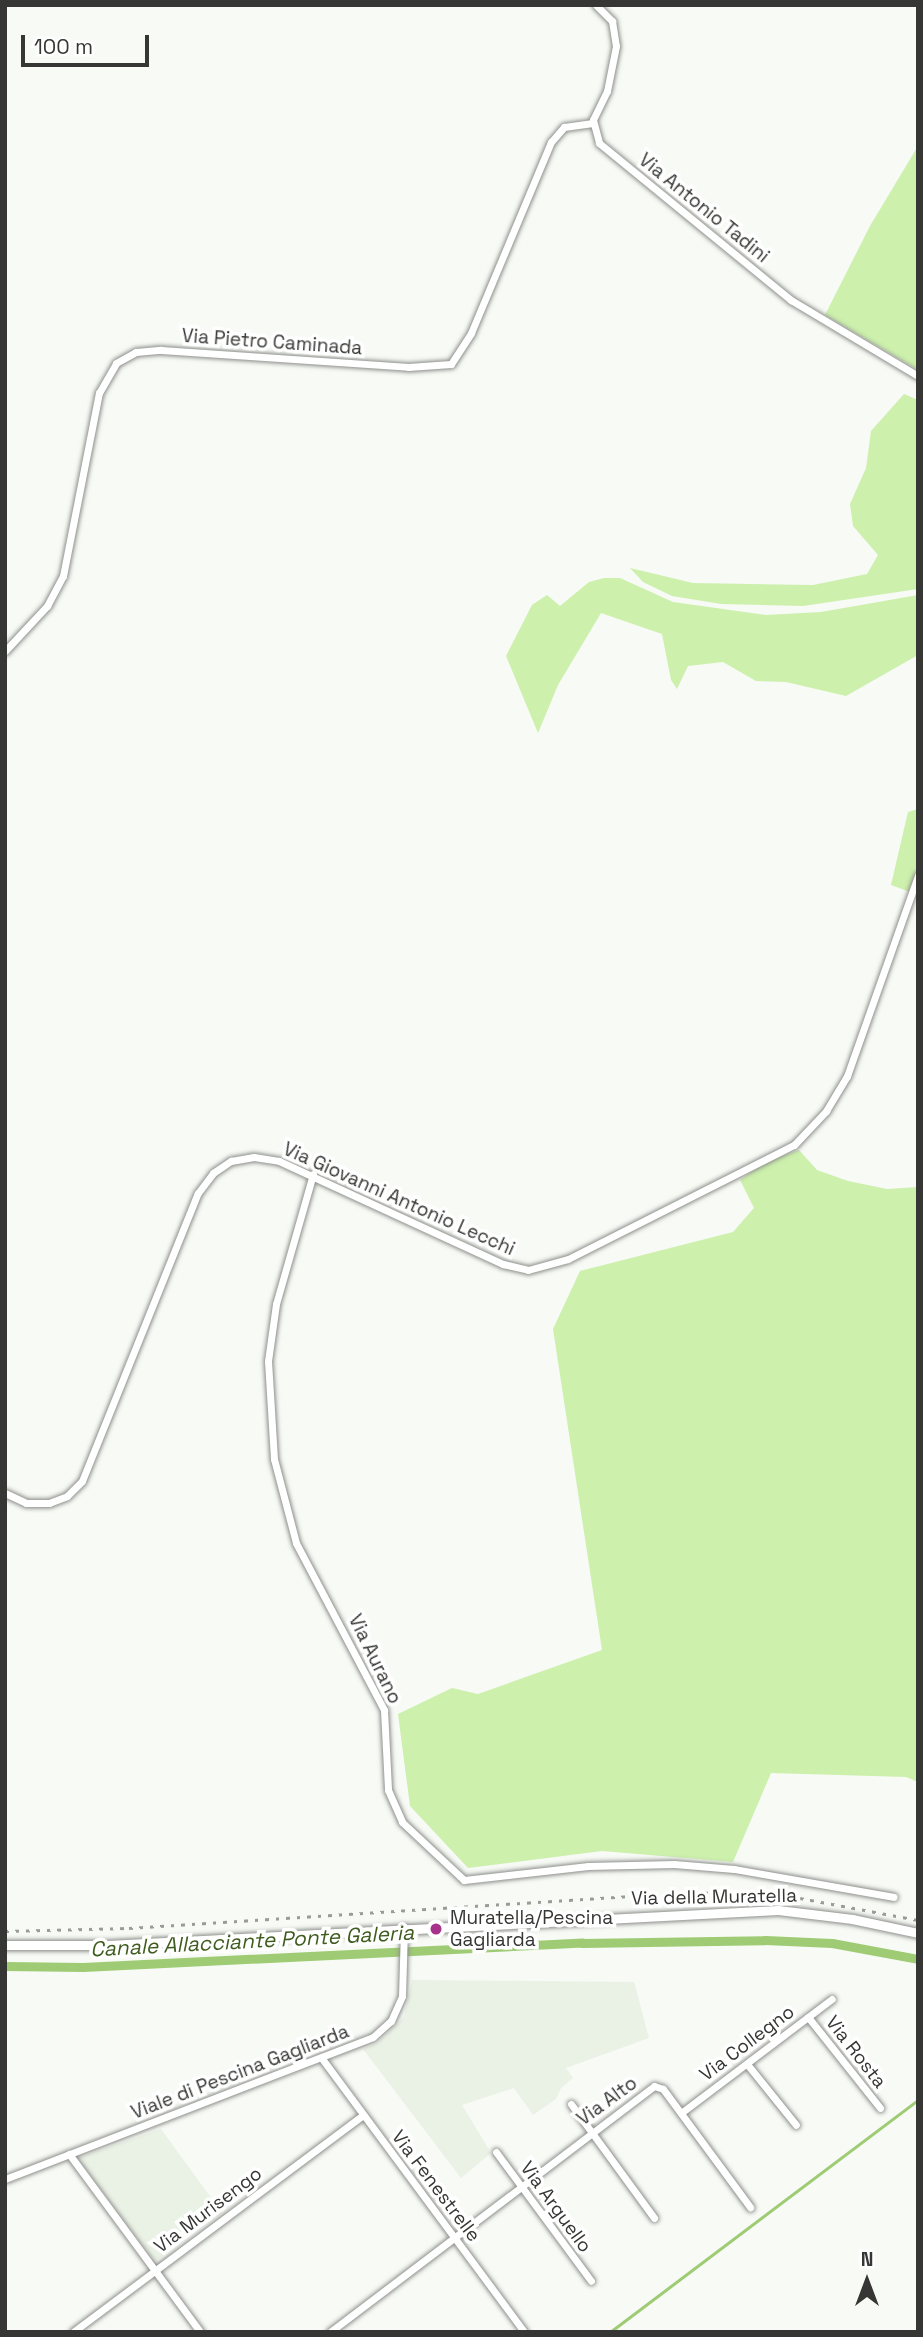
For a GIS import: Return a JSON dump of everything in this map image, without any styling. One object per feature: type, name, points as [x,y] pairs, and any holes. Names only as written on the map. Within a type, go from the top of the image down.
[{"type":"street","points":[[593,123],[607,91],[616,46],[612,21],[596,5]]},
{"type":"street","name":"Via Antonio Tadini","points":[[593,123],[602,145],[791,300],[918,376]]},
{"type":"street","name":"Via Pietro Caminada","points":[[5,651],[47,606],[63,576],[99,393],[116,363],[136,352],[160,350],[408,367],[451,364],[471,333],[551,142],[564,127],[593,123]]},
{"type":"street","name":"Via Giovanni Antonio Lecchi","points":[[5,1493],[26,1503],[49,1503],[67,1496],[82,1481],[173,1251],[207,1180],[225,1164],[248,1157],[279,1161],[313,1174],[512,1267],[537,1270],[568,1259],[784,1151],[810,1131],[850,1069],[918,875]]},
{"type":"street","name":"Via Aurano","points":[[313,1174],[275,1315],[268,1371],[274,1459],[296,1543],[384,1710],[388,1790],[402,1822],[464,1880],[588,1866],[674,1864],[734,1868],[894,1897]]},
{"type":"street","name":"Via della Muratella","points":[[5,1945],[108,1945],[404,1927],[785,1910],[918,1933]]},
{"type":"street","name":"Viale di Pescina Gagliarda","points":[[5,2179],[323,2060],[373,2037],[391,2021],[402,1996],[404,1927]]},
{"type":"street","name":"Via Collegno","points":[[681,2113],[832,1999]]},
{"type":"street","name":"Via Rosta","points":[[808,2017],[880,2108]]},
{"type":"street","name":"Via Fenestrelle","points":[[323,2060],[524,2332]]},
{"type":"street","points":[[747,2064],[796,2125]]},
{"type":"street","name":"Via Alto","points":[[330,2332],[654,2086],[663,2089],[750,2207]]},
{"type":"street","points":[[571,2104],[654,2218]]},
{"type":"street","name":"Via Murisengo","points":[[73,2332],[363,2115]]},
{"type":"street","name":"Via Arguello","points":[[496,2152],[591,2281]]},
{"type":"street","points":[[69,2154],[200,2332]]},
{"type":"shaded area","points":[[412,1980],[634,1982],[649,2038],[566,2068],[573,2078],[561,2088],[556,2099],[533,2115],[514,2088],[462,2105],[491,2153],[461,2178],[363,2049],[377,2043],[404,2017]]},
{"type":"shaded area","points":[[161,2129],[222,2213],[155,2261],[77,2158]]},
{"type":"green space","points":[[918,146],[918,370],[825,315],[870,226]]},
{"type":"green space","points":[[904,394],[918,400],[918,589],[803,606],[721,604],[672,596],[643,582],[630,568],[693,583],[813,585],[867,574],[878,555],[853,526],[850,504],[866,468],[871,431]]},
{"type":"green space","points":[[620,578],[673,602],[766,615],[821,612],[918,595],[918,655],[846,696],[786,682],[756,681],[723,662],[688,666],[677,689],[671,680],[662,634],[601,613],[558,685],[538,733],[506,656],[532,605],[547,595],[560,606],[589,582]]},
{"type":"green space","points":[[918,809],[918,869],[910,892],[891,885],[908,812]]},
{"type":"green space","points":[[799,1150],[817,1170],[848,1181],[887,1189],[918,1187],[918,1782],[906,1777],[771,1773],[733,1862],[602,1851],[468,1868],[410,1806],[398,1714],[452,1688],[478,1694],[602,1650],[553,1329],[580,1271],[733,1232],[754,1208],[740,1180],[766,1162]]},
{"type":"waterway","name":"Canale Allacciante Ponte Galeria","points":[[5,1966],[83,1967],[582,1943],[765,1940],[832,1943],[918,1959]]},
{"type":"waterway","points":[[610,2332],[918,2100]]},
{"type":"railway","points":[[5,1931],[129,1928],[694,1892],[800,1898],[918,1920]]},
{"type":"place","name":"Muratella/Pescina Gagliarda","points":[[436,1929]]}]
